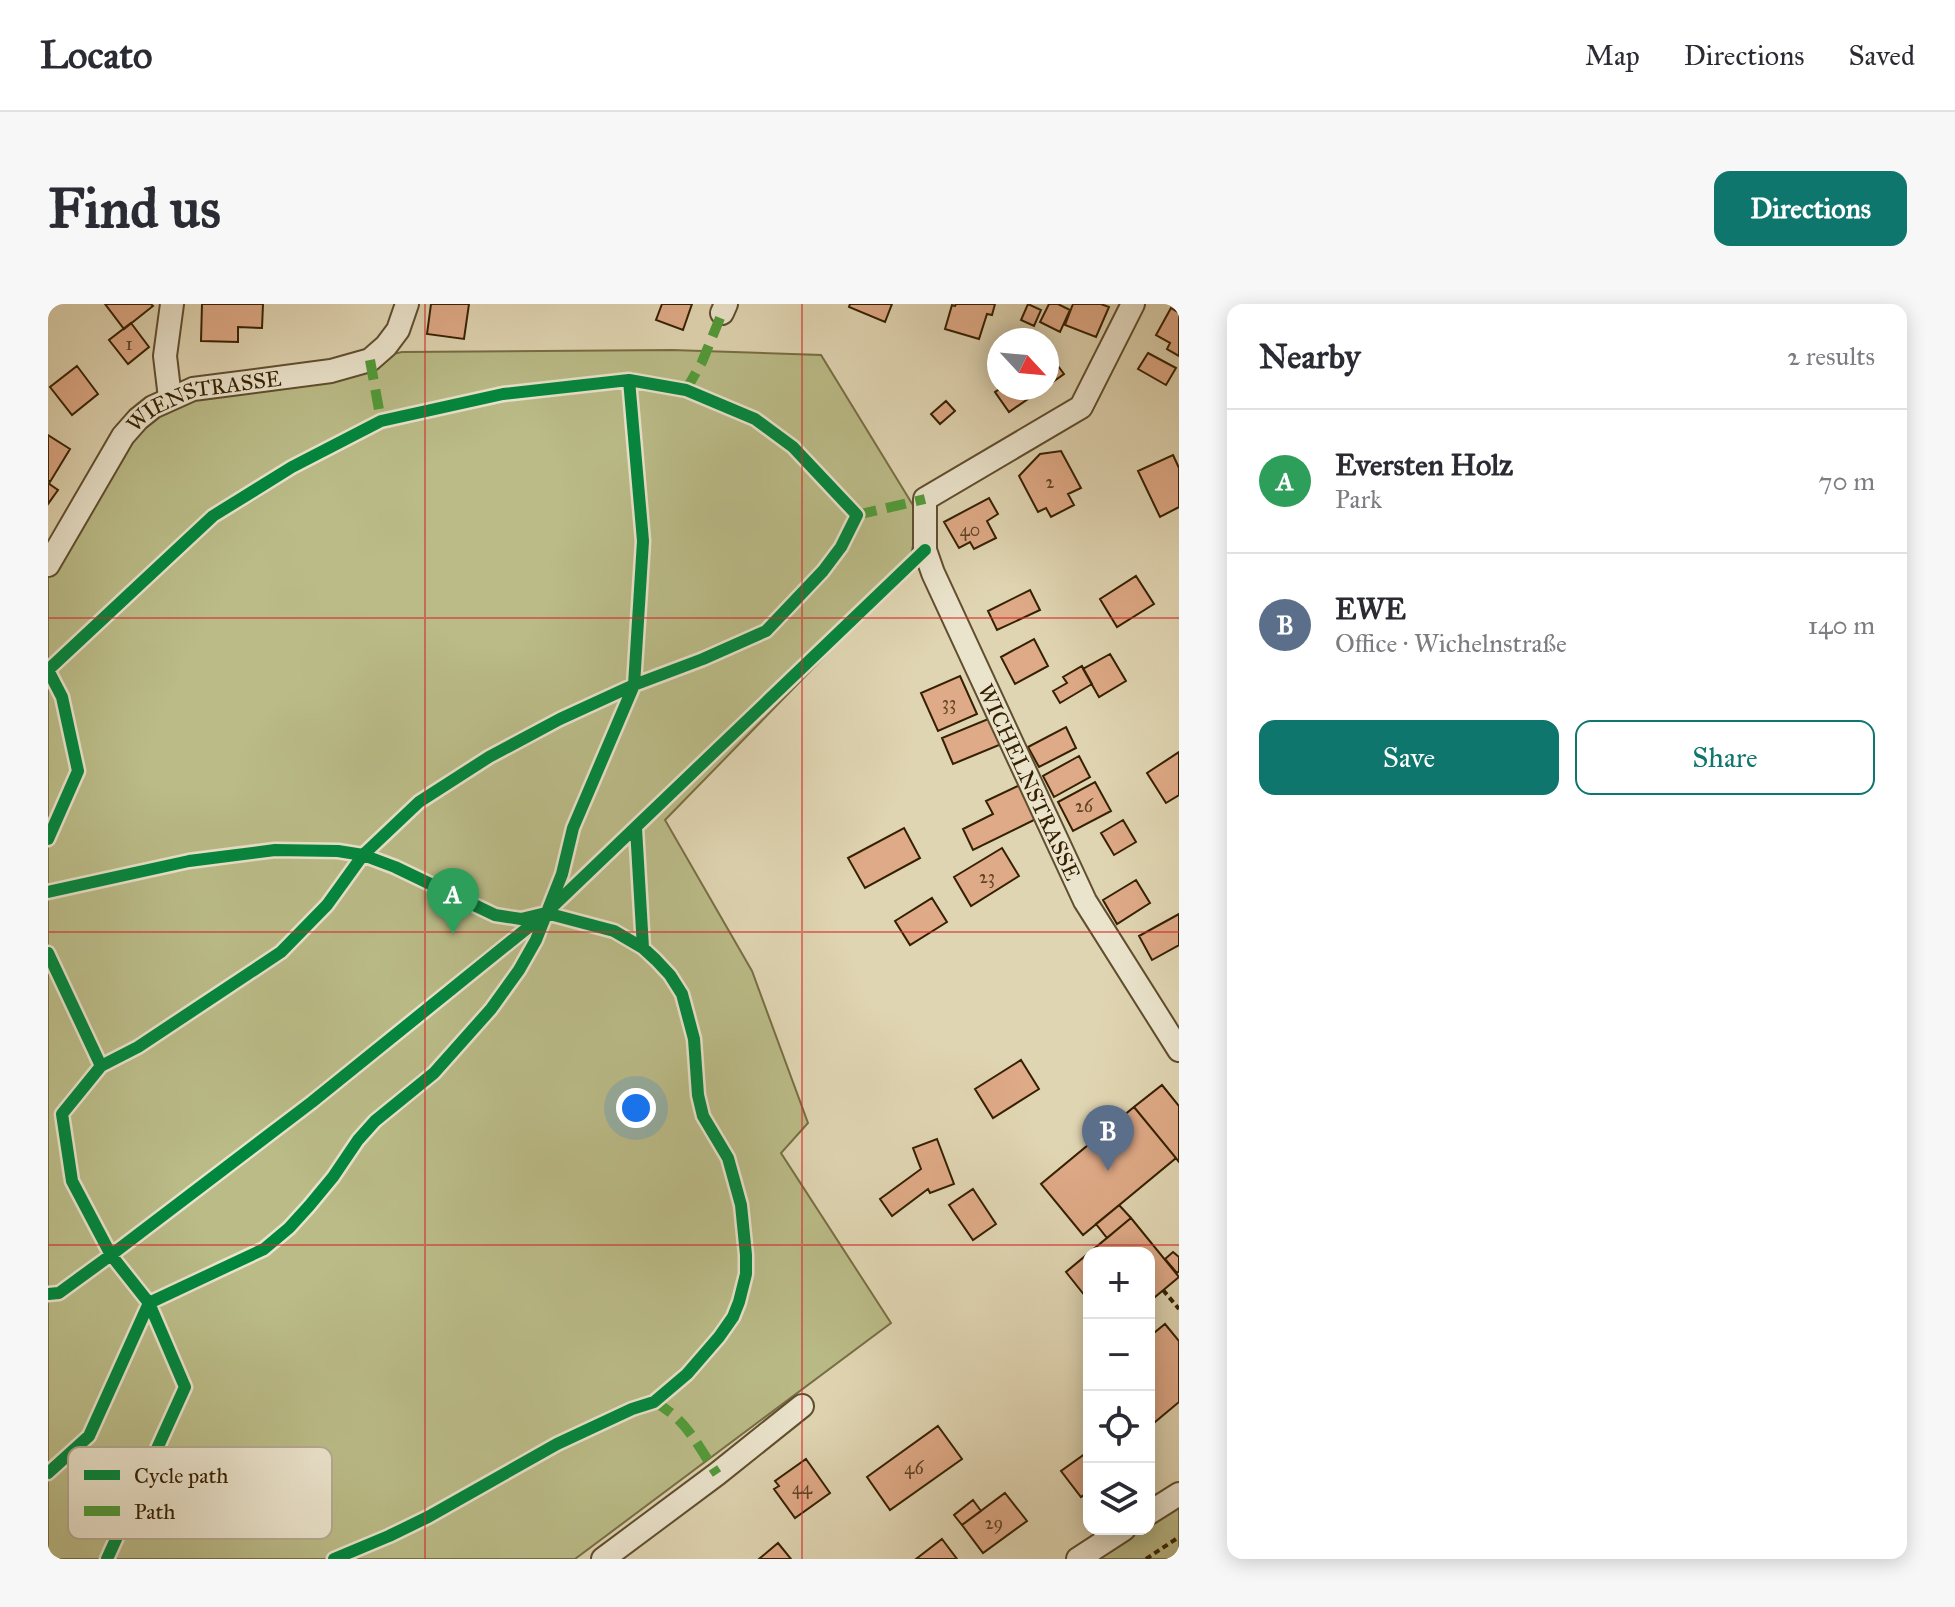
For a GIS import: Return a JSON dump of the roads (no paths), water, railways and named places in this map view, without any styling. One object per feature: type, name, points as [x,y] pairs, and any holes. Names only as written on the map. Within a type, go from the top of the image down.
[{"type":"street","points":[[170,398],[165,356],[172,304]]},
{"type":"street","name":"WIENSTRASSE","points":[[48,565],[123,436],[153,407],[193,389],[331,371],[370,360],[398,330],[407,304]]},
{"type":"street","name":"WICHELNSTRASSE","points":[[1133,304],[1081,407],[925,499],[925,550],[1085,901],[1179,1050]]},
{"type":"street","points":[[603,1559],[802,1406]]},
{"type":"street","points":[[1155,1509],[1179,1494]]},
{"type":"street","points":[[1078,1559],[1115,1535]]},
{"type":"place","name":"Eversten Holz","points":[[453,934]]},
{"type":"place","name":"EWE","points":[[1108,1171]]}]
